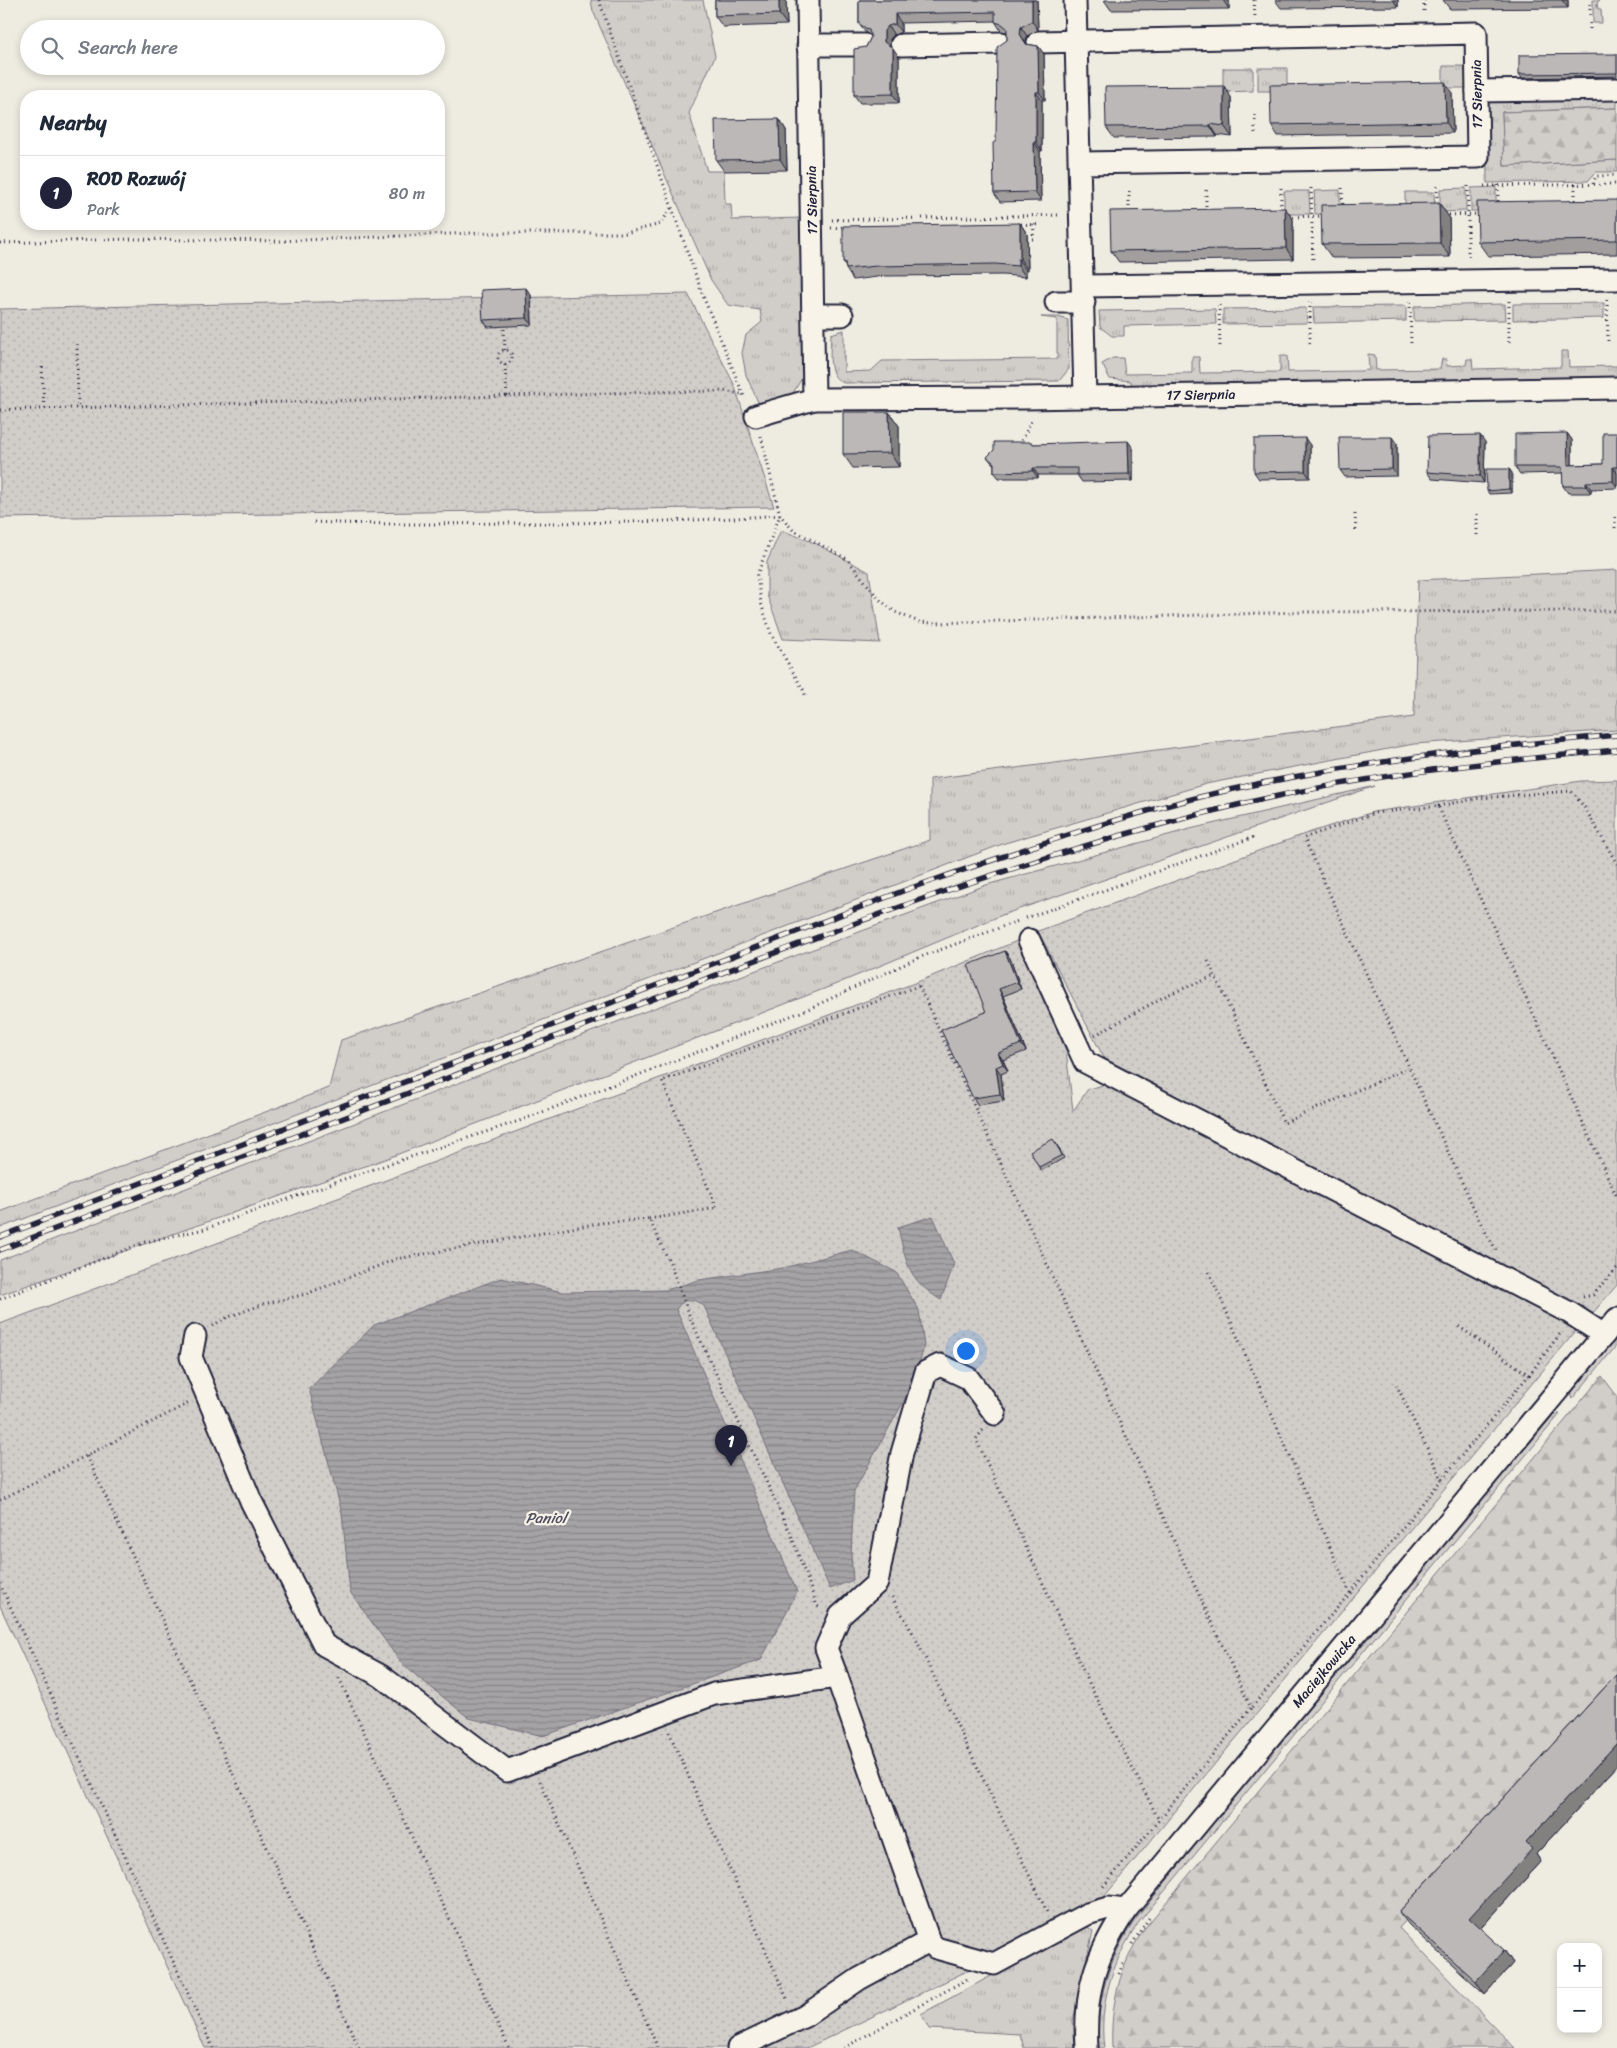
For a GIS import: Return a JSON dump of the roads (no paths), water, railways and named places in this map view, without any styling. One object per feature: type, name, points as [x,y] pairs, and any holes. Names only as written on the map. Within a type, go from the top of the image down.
[{"type":"street","name":"17 Sierpnia","points":[[808,0],[814,399]]},
{"type":"street","points":[[1075,0],[1081,163],[1085,397]]},
{"type":"street","name":"17 Sierpnia","points":[[1076,41],[1476,33],[1478,157],[1081,163]]},
{"type":"street","points":[[1038,42],[1076,41]]},
{"type":"street","points":[[901,45],[1002,43]]},
{"type":"street","points":[[808,47],[830,44],[865,46]]},
{"type":"street","points":[[1477,90],[1617,89]]},
{"type":"street","points":[[1056,302],[1084,294],[1617,279]]},
{"type":"street","points":[[814,315],[842,315]]},
{"type":"street","name":"17 Sierpnia","points":[[756,416],[814,399],[1085,397],[1617,388]]},
{"type":"street","points":[[1029,940],[1076,1045],[1085,1062],[1091,1066],[1575,1306],[1610,1327]]},
{"type":"street","name":"Maciejkowicka","points":[[1087,2048],[1086,2018],[1095,1970],[1104,1946],[1126,1910],[1610,1327]]},
{"type":"street","points":[[195,1336],[191,1357],[206,1394],[251,1501],[324,1645],[381,1676],[507,1771],[714,1694],[837,1677]]},
{"type":"street","points":[[995,1414],[968,1378],[940,1365],[926,1372],[902,1453],[877,1583],[840,1616],[826,1648],[929,1941],[936,1948],[994,1964],[1098,1910],[1108,1908],[1126,1910]]},
{"type":"street","points":[[738,2048],[797,2020],[859,1979],[929,1941]]},
{"type":"water","points":[[933,1216],[954,1264],[941,1300],[921,1285],[910,1270],[903,1251],[898,1227]]},
{"type":"water","name":"Paniol","points":[[852,1250],[896,1272],[919,1310],[924,1346],[915,1381],[854,1491],[851,1555],[853,1580],[830,1589],[704,1306],[696,1301],[689,1300],[682,1303],[676,1309],[797,1592],[761,1660],[543,1736],[469,1718],[402,1664],[350,1592],[342,1513],[309,1389],[374,1325],[501,1278],[563,1292],[666,1290],[699,1280],[783,1268]]},
{"type":"railway","points":[[0,1237],[908,889],[1107,823],[1229,790],[1325,771],[1470,750],[1617,735]]},
{"type":"railway","points":[[0,1250],[777,952],[1001,872],[1152,827],[1277,796],[1421,771],[1617,750]]},
{"type":"place","name":"ROD Rozwój","points":[[731,1466]]}]
